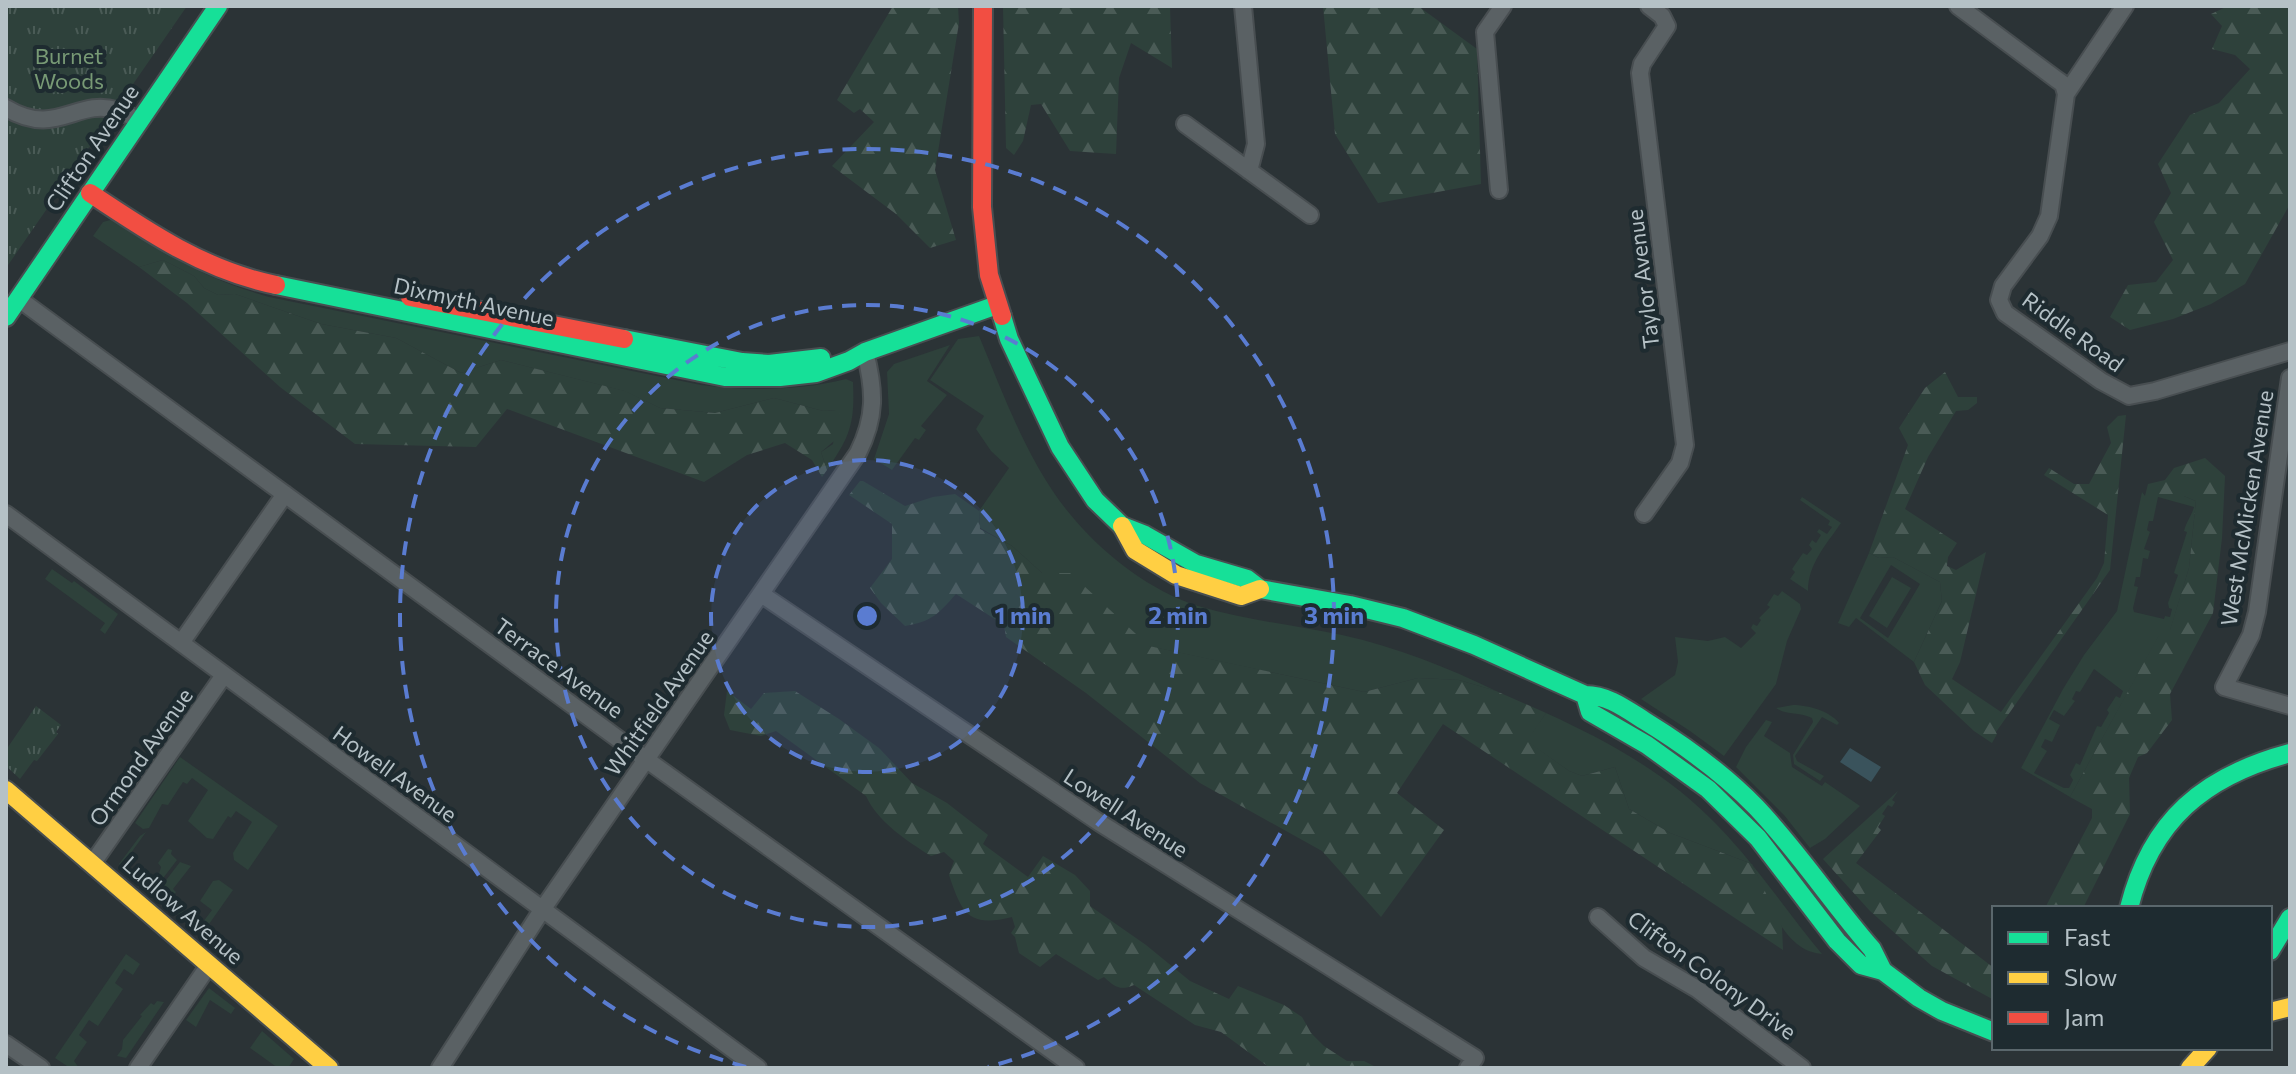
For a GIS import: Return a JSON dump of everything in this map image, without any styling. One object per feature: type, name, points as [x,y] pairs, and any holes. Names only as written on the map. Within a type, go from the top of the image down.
[{"type":"main road","name":"Clifton Avenue","points":[[6,317],[218,6]]},
{"type":"main road","points":[[983,6],[982,207],[985,249],[997,305],[1009,339],[1069,463],[1095,500],[1122,526],[1135,550],[1176,575],[1241,596],[1260,589],[1403,618],[1474,645],[1585,695],[1590,712],[1647,745],[1708,789],[1768,849],[1837,941],[1861,965],[1883,971],[1930,1004],[1992,1031]]},
{"type":"main road","name":"Dixmyth Avenue","points":[[94,187],[171,246],[246,279],[725,377],[792,377],[848,364],[865,352],[997,305]]},
{"type":"main road","points":[[2129,906],[2137,873],[2152,844],[2182,808],[2198,793],[2241,767],[2290,753]]},
{"type":"main road","name":"Ludlow Avenue","points":[[6,790],[329,1068]]},
{"type":"main road","points":[[2272,948],[2290,918]]},
{"type":"main road","points":[[2190,1068],[2206,1050]]},
{"type":"street","points":[[1243,6],[1256,144],[1249,171]]},
{"type":"street","points":[[1499,190],[1485,32],[1503,6]]},
{"type":"street","name":"Taylor Avenue","points":[[1644,514],[1680,463],[1685,445],[1640,73],[1642,64],[1667,26],[1666,21],[1649,6]]},
{"type":"street","points":[[1958,6],[2063,84],[2066,94]]},
{"type":"street","points":[[2066,94],[2125,6]]},
{"type":"street","name":"Riddle Road","points":[[2066,94],[2049,216],[2040,236],[2003,286],[1999,300],[2005,313],[2101,381],[2129,396],[2290,351]]},
{"type":"street","points":[[6,108],[19,116],[42,121],[84,111],[114,109],[139,121]]},
{"type":"street","points":[[1185,124],[1310,215]]},
{"type":"street","name":"Terrace Avenue","points":[[19,299],[647,760],[1076,1068]]},
{"type":"street","name":"Whitfield Avenue","points":[[440,1068],[542,910],[865,439],[871,422],[873,398],[865,352]]},
{"type":"street","name":"West McMicken Avenue","points":[[2290,378],[2257,612],[2251,635],[2224,687],[2290,706]]},
{"type":"street","points":[[181,643],[285,494]]},
{"type":"street","name":"Howell Avenue","points":[[6,514],[758,1068]]},
{"type":"street","name":"Lowell Avenue","points":[[761,594],[1100,823],[1472,1063]]},
{"type":"street","name":"Ormond Avenue","points":[[92,864],[224,675]]},
{"type":"street","name":"Clifton Colony Drive","points":[[1598,917],[1644,958],[1697,989],[1802,1068]]},
{"type":"street","points":[[138,1068],[209,965]]},
{"type":"street","points":[[6,1044],[41,1068]]},
{"type":"green space","name":"Burnet Woods","points":[[6,6],[187,6],[6,268]]},
{"type":"green space","points":[[893,6],[958,6],[959,23],[935,170],[956,240],[930,248],[896,214],[832,166],[874,122],[860,109],[854,113],[837,100]]},
{"type":"green space","points":[[1003,6],[1170,6],[1172,68],[1131,43],[1119,78],[1116,154],[1070,151],[1041,104],[1031,105],[1023,141],[1014,155],[1006,148]]},
{"type":"green space","points":[[1323,6],[1418,6],[1477,49],[1481,184],[1378,203],[1335,134]]},
{"type":"green space","points":[[2228,6],[2290,6],[2290,204],[2245,284],[2211,304],[2173,319],[2130,330],[2110,317],[2128,285],[2156,282],[2173,260],[2154,222],[2171,193],[2158,164],[2190,115],[2219,103],[2250,69],[2235,55],[2212,49],[2222,26],[2211,14]]},
{"type":"green space","points":[[114,219],[188,265],[269,297],[701,385],[774,389],[846,379],[853,382],[852,419],[841,448],[827,470],[821,452],[833,444],[837,410],[823,411],[774,398],[715,413],[660,408],[624,391],[501,360],[461,373],[396,338],[321,324],[235,294],[218,295],[204,288],[194,276],[163,260],[139,267],[93,236],[103,222]]},
{"type":"green space","points":[[163,260],[194,276],[204,288],[218,295],[235,294],[321,324],[396,338],[461,373],[501,360],[625,391],[660,408],[715,413],[774,398],[823,411],[837,410],[842,419],[841,435],[821,452],[827,470],[822,477],[812,460],[785,443],[747,455],[704,482],[507,409],[476,447],[355,444],[280,387],[187,303],[139,267]]},
{"type":"green space","points":[[979,336],[1020,432],[1059,500],[1088,534],[1116,560],[1147,582],[1181,600],[1216,611],[1382,645],[1496,691],[1459,680],[1418,678],[1364,692],[1148,646],[1042,573],[1012,546],[980,528],[979,511],[1009,468],[991,451],[976,429],[984,416],[930,380],[958,339]]},
{"type":"green space","points":[[950,345],[927,381],[947,395],[921,426],[926,430],[919,440],[915,438],[892,470],[874,459],[889,414],[887,372],[894,364]]},
{"type":"green space","points":[[1945,372],[1958,397],[1977,397],[1977,403],[1968,410],[1956,411],[1928,457],[1905,509],[1957,543],[1948,557],[1947,566],[1956,570],[1986,552],[1960,662],[1952,679],[2001,712],[2097,578],[2104,563],[2108,515],[2044,475],[2049,468],[2074,484],[2089,484],[2111,443],[2107,427],[2118,416],[2126,415],[2110,570],[1996,732],[1992,743],[1974,731],[1925,685],[1914,662],[1942,601],[1940,582],[1893,557],[1879,558],[1869,553],[1908,445],[1899,428],[1925,388]]},
{"type":"green space","points":[[2205,458],[2225,476],[2222,538],[2213,613],[2170,694],[2172,720],[2147,753],[2138,757],[2129,778],[2130,814],[2084,906],[2046,906],[2092,818],[2092,809],[2070,797],[2159,635],[2170,630],[2189,568],[2196,501],[2184,496],[2145,496],[2148,484],[2165,480],[2174,468]]},
{"type":"green space","points":[[860,481],[905,506],[955,494],[979,511],[980,529],[1012,546],[1042,573],[1070,573],[1149,646],[1364,692],[1418,678],[1459,680],[1496,691],[1546,713],[1527,741],[1569,771],[1582,776],[1615,767],[1629,809],[1670,833],[1752,864],[1782,927],[1783,950],[1443,724],[1397,793],[1444,830],[1381,917],[1322,851],[1200,783],[1086,693],[1006,637],[1004,625],[956,594],[934,616],[905,626],[870,588],[892,559],[892,524],[849,495]]},
{"type":"green space","points":[[2142,492],[2145,496],[2184,496],[2196,501],[2189,568],[2170,631],[2159,636],[2070,797],[2021,768],[2063,689],[2117,611]],"holes":[[[2158,497],[2194,507],[2184,531],[2187,532],[2174,573],[2178,575],[2168,603],[2172,609],[2170,617],[2165,616],[2164,619],[2134,612],[2133,608],[2138,587],[2134,586],[2136,577],[2140,577],[2143,558],[2148,559],[2150,551],[2144,549],[2150,532],[2147,530],[2149,521],[2153,521]],[[2094,669],[2123,691],[2107,710],[2109,713],[2101,727],[2097,726],[2080,765],[2076,763],[2070,775],[2073,780],[2069,788],[2064,788],[2034,773],[2047,751],[2041,747],[2045,739],[2052,742],[2060,725],[2049,719],[2054,710],[2064,716],[2075,701],[2072,699],[2076,691],[2080,692]]]},
{"type":"green space","points":[[1802,497],[1841,523],[1814,563],[1808,591],[1790,579],[1795,572],[1792,569],[1803,553],[1807,555],[1812,549],[1809,545],[1812,540],[1816,543],[1821,535],[1817,532],[1819,529],[1827,534],[1832,527],[1828,525],[1830,521],[1800,500]]},
{"type":"green space","points":[[1869,553],[1879,558],[1893,557],[1940,582],[1942,601],[1914,662],[1856,618],[1849,627],[1838,623]],"holes":[[[1891,565],[1920,584],[1888,638],[1860,618]]]},
{"type":"green space","points":[[52,569],[72,583],[74,581],[118,614],[105,634],[100,630],[105,623],[45,579]]},
{"type":"green space","points":[[1892,577],[1911,588],[1887,628],[1869,616]]},
{"type":"green space","points":[[1782,591],[1800,604],[1801,609],[1787,641],[1776,684],[1724,756],[1641,699],[1675,675],[1678,662],[1675,637],[1708,641],[1725,637],[1741,648],[1756,633],[1751,628],[1753,624],[1757,626],[1761,620],[1759,618],[1770,607],[1767,605],[1774,594],[1778,596]]},
{"type":"green space","points":[[727,691],[751,709],[764,693],[795,691],[879,748],[912,783],[947,803],[988,835],[983,844],[1028,877],[1043,856],[1075,875],[1090,891],[1090,906],[1190,981],[1229,999],[1238,986],[1284,1005],[1302,1017],[1311,1033],[1324,1046],[1347,1061],[1364,1061],[1378,1068],[1270,1068],[1221,1032],[1195,1025],[1134,985],[1121,988],[1104,977],[1098,980],[1056,954],[1040,967],[1019,953],[1011,933],[1015,927],[1012,917],[976,919],[963,908],[949,875],[954,861],[944,852],[931,856],[903,837],[878,814],[866,796],[776,731],[761,736],[730,730],[724,715]]},
{"type":"green space","points":[[1793,705],[1818,710],[1839,723],[1837,725],[1822,717],[1795,756],[1797,761],[1824,776],[1820,781],[1794,764],[1793,755],[1813,722],[1807,716],[1776,708]]},
{"type":"green space","points":[[36,706],[61,725],[56,732],[58,734],[20,779],[6,766],[6,750]]},
{"type":"green space","points":[[1546,713],[1638,761],[1680,791],[1700,808],[1751,864],[1670,833],[1629,809],[1615,767],[1582,776],[1569,771],[1526,741]]},
{"type":"green space","points":[[1766,720],[1772,722],[1764,736],[1790,753],[1792,767],[1822,786],[1825,782],[1860,806],[1825,839],[1810,848],[1784,815],[1736,767]]},
{"type":"green space","points":[[180,757],[278,826],[248,870],[234,860],[233,853],[252,822],[236,811],[231,818],[228,816],[213,839],[207,838],[188,821],[208,790],[192,778],[187,784],[183,782],[168,805],[162,804],[149,828],[143,829],[135,823]]},
{"type":"green space","points":[[1898,791],[1892,800],[1895,802],[1892,807],[1888,805],[1882,814],[1885,816],[1878,827],[1881,830],[1856,863],[1992,966],[1992,999],[1932,966],[1870,911],[1823,859]]},
{"type":"green space","points":[[146,832],[128,857],[130,859],[126,865],[144,878],[148,872],[154,876],[159,874],[161,867],[158,863],[168,849],[172,850],[171,854],[177,860],[157,886],[151,883],[146,887],[119,864]]},
{"type":"green space","points":[[180,862],[191,866],[173,889],[176,892],[172,898],[185,908],[180,916],[163,901],[160,888]]},
{"type":"green space","points":[[1753,865],[1822,954],[1808,951],[1786,932],[1777,920]]},
{"type":"green space","points":[[219,880],[233,890],[202,934],[197,930],[212,910],[200,901],[213,881]]},
{"type":"green space","points":[[126,954],[140,964],[133,975],[124,969],[115,983],[123,989],[98,1026],[89,1020],[79,1035],[87,1042],[74,1061],[79,1068],[70,1068],[55,1058]]},
{"type":"green space","points":[[209,988],[235,1008],[231,1014],[210,1000],[196,1027],[186,1020]]},
{"type":"green space","points":[[157,1001],[164,1002],[126,1058],[117,1056],[123,1040],[140,1015]]},
{"type":"green space","points":[[262,1031],[294,1059],[288,1068],[278,1068],[250,1048]]},
{"type":"water","points":[[1850,748],[1881,767],[1871,782],[1840,762]]},
{"type":"traffic: fast","points":[[6,317],[218,6]]},
{"type":"traffic: fast","points":[[276,285],[725,377],[780,377],[816,373],[865,352],[997,305]]},
{"type":"traffic: fast","points":[[1002,316],[1009,339],[1060,447],[1095,500],[1122,526],[1145,535],[1196,564],[1247,579],[1260,589],[1403,618],[1474,645],[1585,695],[1601,697],[1624,708],[1703,761],[1756,807],[1872,949],[1883,971]]},
{"type":"traffic: fast","points":[[624,339],[742,362],[769,364],[821,358]]},
{"type":"traffic: fast","points":[[1585,695],[1590,712],[1647,745],[1708,789],[1758,838],[1837,941],[1861,965],[1883,971],[1942,1011],[1992,1031]]},
{"type":"traffic: fast","points":[[2130,906],[2151,850],[2167,826],[2186,806],[2232,775],[2290,753]]},
{"type":"traffic: fast","points":[[2272,948],[2290,918]]},
{"type":"traffic: slow","points":[[1122,526],[1135,550],[1176,575],[1241,596],[1260,589]]},
{"type":"traffic: slow","points":[[6,790],[329,1068]]},
{"type":"traffic: slow","points":[[2272,1012],[2290,1007]]},
{"type":"traffic: slow","points":[[2190,1068],[2206,1050]]},
{"type":"traffic: jam","points":[[983,6],[982,207],[989,275],[1002,316]]},
{"type":"traffic: jam","points":[[90,193],[156,236],[202,260],[250,279],[276,285]]},
{"type":"traffic: jam","points":[[410,297],[624,339]]}]
